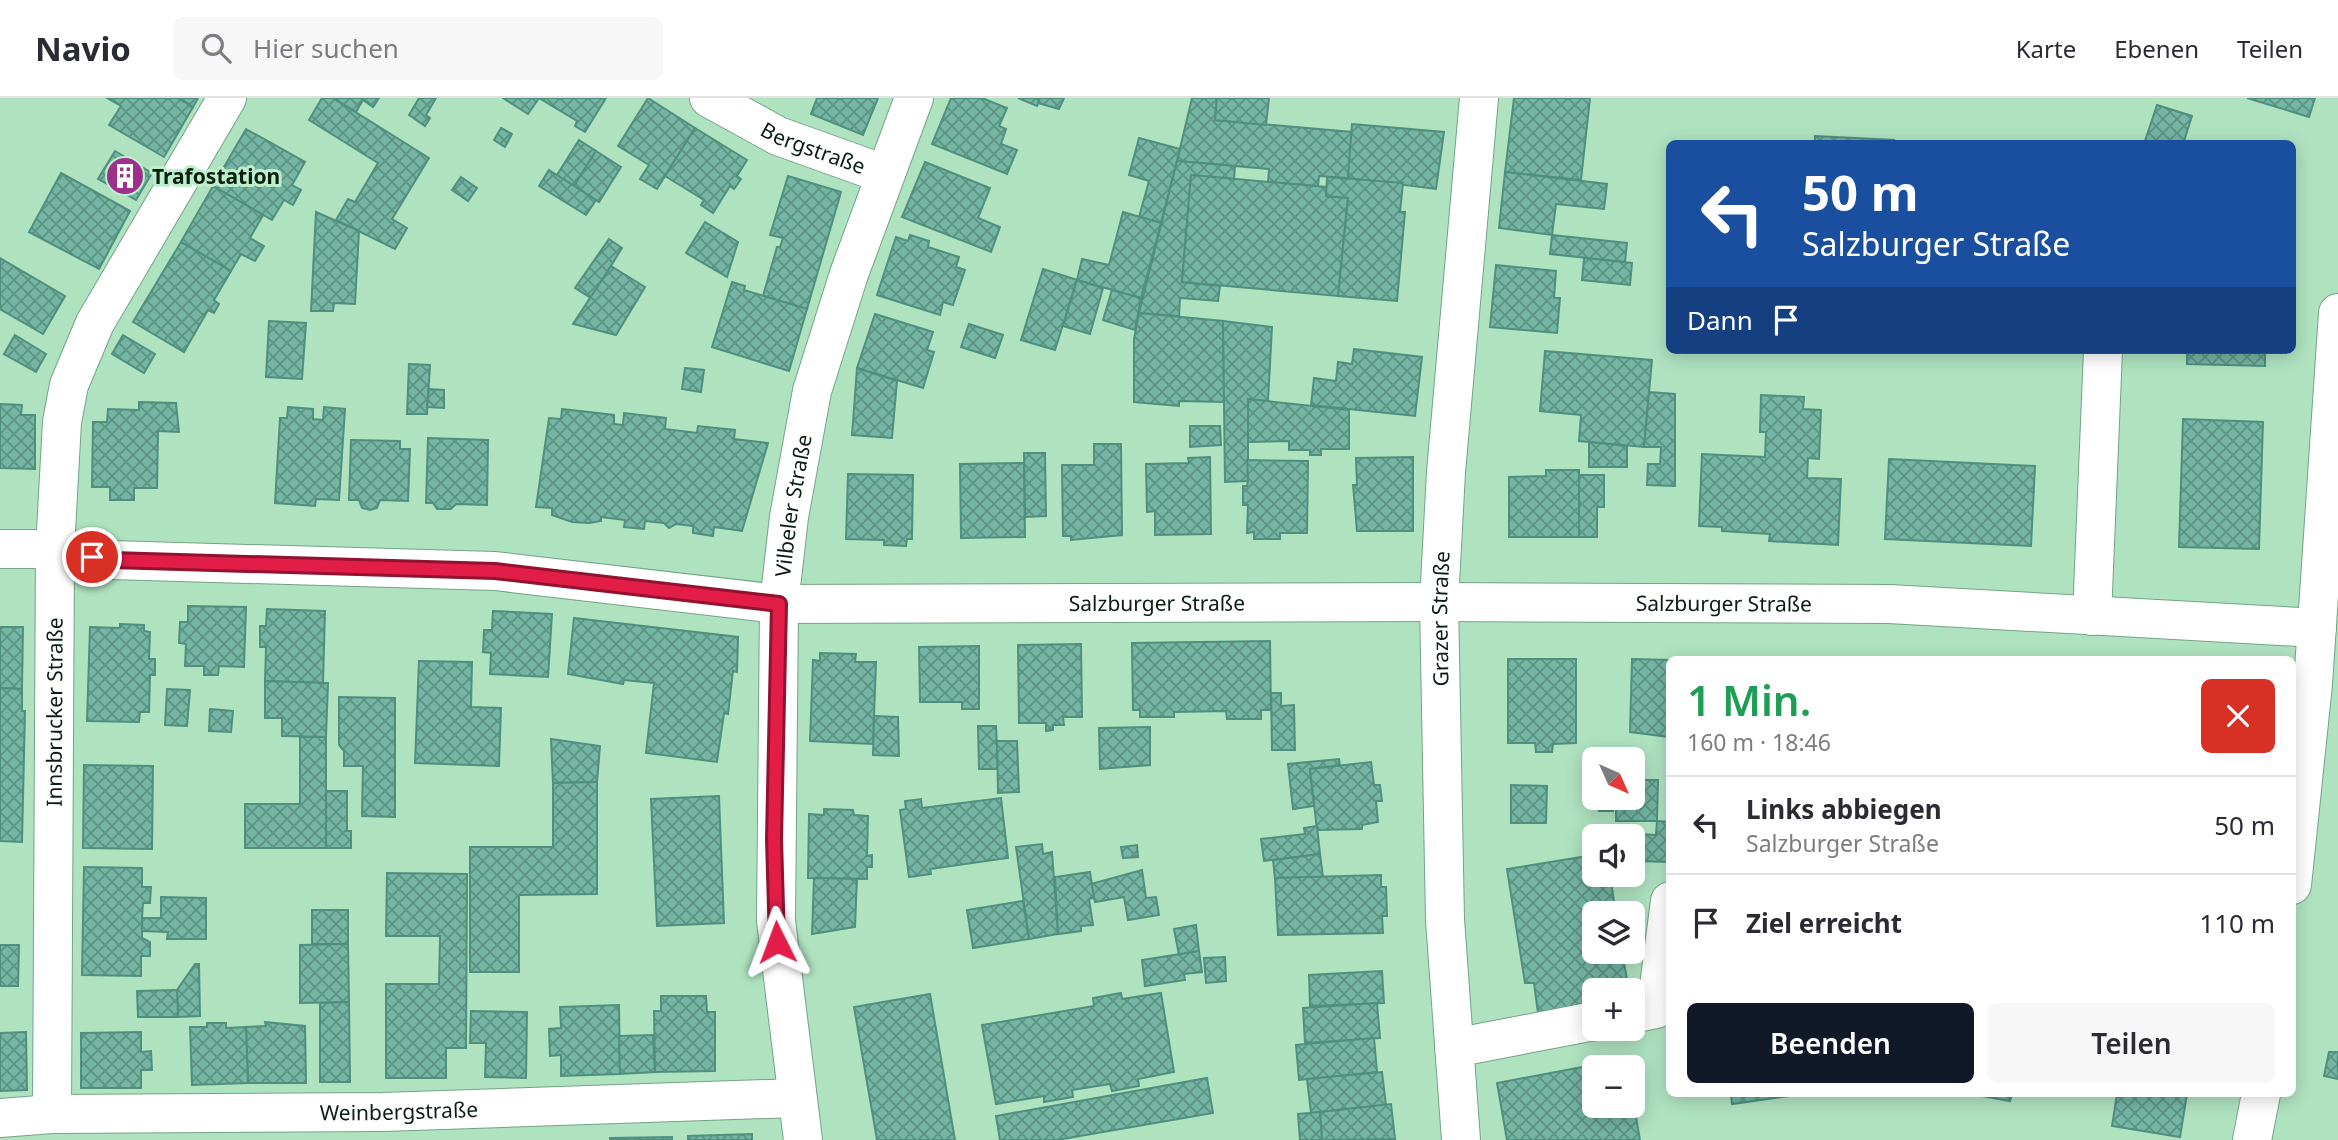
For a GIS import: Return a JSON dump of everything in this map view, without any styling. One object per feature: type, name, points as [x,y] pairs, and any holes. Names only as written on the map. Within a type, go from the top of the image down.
[{"type":"street","name":"Innsbrucker Straße","points":[[51,1114],[55,549],[62,422],[79,358],[94,323],[227,98]]},
{"type":"street","name":"Bergstraße","points":[[709,98],[778,136],[884,174]]},
{"type":"street","name":"Vilbeler Straße","points":[[803,1140],[776,921],[779,604],[789,517],[812,391],[884,174],[914,98]]},
{"type":"street","name":"Grazer Straße","points":[[1461,1140],[1445,920],[1439,601],[1446,472],[1479,98]]},
{"type":"street","points":[[2296,844],[2317,628],[2338,313]]},
{"type":"street","points":[[2092,616],[2103,354]]},
{"type":"street","name":"Salzburger Straße","points":[[0,549],[55,549],[111,560],[524,573],[779,604],[1439,601],[1889,604],[2317,628]]},
{"type":"street","points":[[1645,1011],[1656,1009],[1666,932]]},
{"type":"street","points":[[1454,1048],[1582,1023]]},
{"type":"street","points":[[2252,1140],[2259,1097]]},
{"type":"street","name":"Weinbergstraße","points":[[0,1118],[51,1114],[384,1126],[796,1098]]},
{"type":"building","points":[[107,98],[178,98],[193,107],[164,157],[109,125],[121,106]]},
{"type":"building","points":[[178,98],[198,98],[193,107]]},
{"type":"building","points":[[322,98],[333,98],[429,158],[392,219],[407,228],[395,249],[336,220],[348,199],[355,202],[378,163],[309,120]]},
{"type":"building","points":[[333,98],[379,98],[373,107],[363,100],[356,112]]},
{"type":"building","points":[[419,98],[436,98],[426,115],[430,118],[425,126],[409,115]]},
{"type":"building","points":[[503,98],[539,98],[528,114]]},
{"type":"building","points":[[539,98],[606,98],[585,132],[575,126],[577,121]]},
{"type":"building","points":[[648,98],[695,128],[657,189],[640,179],[649,165],[618,146]]},
{"type":"building","points":[[817,98],[878,98],[863,135],[811,114]]},
{"type":"building","points":[[951,98],[982,98],[1007,108],[999,126],[1006,129],[1001,144],[1017,150],[1007,174],[932,144]]},
{"type":"building","points":[[1018,98],[1040,98],[1037,106]]},
{"type":"building","points":[[1040,98],[1064,98],[1059,109],[1038,103]]},
{"type":"building","points":[[1192,98],[1217,98],[1215,120],[1352,132],[1348,178],[1319,176],[1318,186],[1268,182],[1269,169],[1177,161]]},
{"type":"building","points":[[1217,98],[1269,98],[1266,125],[1215,120]]},
{"type":"building","points":[[1514,98],[1590,98],[1581,180],[1505,172]]},
{"type":"building","points":[[2247,98],[2315,98],[2309,117]]},
{"type":"building","points":[[2157,105],[2192,116],[2184,140],[2145,140]]},
{"type":"building","points":[[1352,124],[1444,132],[1436,189],[1348,178]]},
{"type":"building","points":[[501,128],[512,134],[505,147],[494,140]]},
{"type":"building","points":[[695,128],[747,160],[737,176],[741,179],[734,189],[730,186],[713,213],[701,205],[704,200],[665,176]]},
{"type":"building","points":[[246,129],[305,162],[292,185],[301,190],[293,205],[284,200],[272,220],[213,186]]},
{"type":"building","points":[[1815,136],[1894,140],[1815,140]]},
{"type":"building","points":[[1139,138],[1180,149],[1161,223],[1139,217],[1149,181],[1129,175]]},
{"type":"building","points":[[579,140],[596,151],[574,186],[557,175]]},
{"type":"building","name":"Trafostation","points":[[115,151],[152,173],[136,200],[98,179]]},
{"type":"building","points":[[596,151],[621,167],[599,202],[574,186]]},
{"type":"building","points":[[1177,161],[1235,166],[1234,179],[1191,175],[1182,282],[1220,286],[1218,301],[1180,298],[1179,316],[1139,313]]},
{"type":"building","points":[[925,162],[990,188],[978,218],[1000,227],[991,252],[902,217]]},
{"type":"building","points":[[549,170],[596,200],[586,215],[539,186]]},
{"type":"building","points":[[1505,172],[1607,184],[1604,209],[1556,204],[1552,235],[1499,228]]},
{"type":"building","points":[[61,173],[130,211],[99,269],[29,232]]},
{"type":"building","points":[[1191,175],[1327,187],[1326,196],[1348,198],[1338,296],[1182,282]]},
{"type":"building","points":[[788,176],[841,192],[807,309],[763,296],[777,247],[780,247],[783,238],[770,235]]},
{"type":"building","points":[[461,177],[477,188],[468,201],[452,190]]},
{"type":"building","points":[[1327,177],[1403,183],[1400,212],[1405,212],[1397,301],[1338,296],[1348,198],[1326,196]]},
{"type":"building","points":[[213,186],[263,215],[250,238],[264,246],[255,261],[241,254],[231,271],[181,242]]},
{"type":"building","points":[[316,212],[359,231],[355,304],[334,303],[333,311],[311,311]]},
{"type":"building","points":[[1123,212],[1161,223],[1141,298],[1077,280],[1082,259],[1109,265]]},
{"type":"building","points":[[705,222],[738,242],[727,277],[686,253]]},
{"type":"building","points":[[910,235],[929,241],[928,247],[959,257],[956,267],[965,270],[953,305],[943,302],[940,315],[877,295],[896,237],[908,241]]},
{"type":"building","points":[[1552,235],[1627,243],[1625,262],[1550,254]]},
{"type":"building","points":[[609,239],[622,248],[591,298],[575,288]]},
{"type":"building","points":[[181,242],[231,271],[214,300],[219,304],[214,313],[208,310],[184,352],[133,322]]},
{"type":"building","points":[[0,258],[65,296],[43,334],[0,309]]},
{"type":"building","points":[[1584,258],[1632,263],[1630,285],[1582,280]]},
{"type":"building","points":[[1496,265],[1556,271],[1554,298],[1560,298],[1557,333],[1490,327]]},
{"type":"building","points":[[611,266],[645,287],[616,335],[573,324]]},
{"type":"building","points":[[1043,269],[1077,280],[1055,350],[1021,340]]},
{"type":"building","points":[[1077,280],[1103,288],[1090,334],[1063,326]]},
{"type":"building","points":[[732,282],[745,286],[744,290],[807,309],[789,371],[712,347]]},
{"type":"building","points":[[1112,290],[1141,298],[1135,330],[1103,320]]},
{"type":"building","points":[[1139,313],[1223,321],[1224,402],[1179,401],[1179,406],[1134,402],[1134,339]]},
{"type":"building","points":[[875,314],[933,332],[927,350],[934,352],[923,388],[857,368]]},
{"type":"building","points":[[269,321],[306,323],[302,379],[266,377]]},
{"type":"building","points":[[1223,321],[1272,327],[1268,401],[1248,399],[1248,481],[1225,482]]},
{"type":"building","points":[[969,324],[1003,335],[995,358],[961,347]]},
{"type":"building","points":[[15,335],[46,354],[36,372],[4,354]]},
{"type":"building","points":[[123,335],[155,354],[144,373],[112,354]]},
{"type":"building","points":[[1354,349],[1422,357],[1415,416],[1311,405],[1314,378],[1336,381],[1338,362],[1352,364]]},
{"type":"building","points":[[1545,351],[1652,360],[1644,447],[1579,441],[1581,415],[1540,411]]},
{"type":"building","points":[[2187,354],[2265,354],[2265,366],[2187,364]]},
{"type":"building","points":[[409,364],[430,365],[427,414],[407,414]]},
{"type":"building","points":[[685,368],[704,370],[701,392],[682,389]]},
{"type":"building","points":[[857,368],[897,381],[892,438],[852,435]]},
{"type":"building","points":[[429,389],[444,390],[444,408],[427,407]]},
{"type":"building","points":[[1649,392],[1675,394],[1675,486],[1647,485],[1648,464],[1660,464],[1661,447],[1644,447]]},
{"type":"building","points":[[1761,395],[1804,397],[1803,409],[1821,410],[1819,459],[1808,458],[1807,478],[1841,479],[1838,545],[1769,541],[1770,534],[1722,531],[1722,527],[1699,526],[1702,454],[1765,457],[1766,432],[1760,432]]},
{"type":"building","points":[[1248,399],[1349,410],[1349,449],[1321,449],[1321,455],[1310,455],[1310,450],[1289,450],[1289,441],[1248,442]]},
{"type":"building","points":[[139,402],[176,403],[179,432],[158,431],[157,488],[134,488],[134,500],[110,500],[110,487],[92,487],[93,422],[107,422],[108,409],[139,410]]},
{"type":"building","points":[[0,404],[22,405],[21,415],[35,415],[35,469],[0,468]]},
{"type":"building","points":[[288,407],[313,409],[313,419],[323,420],[324,407],[345,409],[339,500],[316,499],[315,506],[275,503],[280,418],[287,418]]},
{"type":"building","points":[[562,409],[614,415],[614,424],[623,425],[624,413],[666,418],[665,429],[697,433],[698,426],[735,430],[734,439],[768,443],[742,531],[714,527],[713,536],[693,533],[693,526],[676,524],[669,528],[664,523],[645,521],[644,529],[624,527],[625,520],[601,517],[601,521],[572,522],[552,515],[552,508],[536,507],[549,418],[561,419]]},
{"type":"building","points":[[2183,419],[2263,422],[2259,549],[2179,547]]},
{"type":"building","points":[[1190,426],[1220,426],[1221,445],[1190,447]]},
{"type":"building","points":[[428,438],[488,440],[487,505],[456,504],[451,509],[437,509],[433,503],[426,503]]},
{"type":"building","points":[[351,440],[400,441],[400,449],[410,449],[408,501],[380,500],[377,508],[370,510],[362,508],[359,500],[349,500]]},
{"type":"building","points":[[1589,442],[1627,446],[1627,467],[1589,467]]},
{"type":"building","points":[[1094,444],[1121,444],[1122,535],[1071,540],[1071,536],[1063,536],[1062,465],[1094,465]]},
{"type":"building","points":[[1024,453],[1045,453],[1046,516],[1025,517]]},
{"type":"building","points":[[1210,457],[1211,534],[1155,535],[1155,511],[1147,512],[1146,464],[1189,463],[1188,458]]},
{"type":"building","points":[[1413,457],[1413,531],[1357,531],[1353,485],[1357,485],[1356,458]]},
{"type":"building","points":[[1889,459],[2035,466],[2031,546],[1885,539]]},
{"type":"building","points":[[1247,460],[1308,461],[1307,533],[1280,533],[1280,539],[1254,539],[1254,532],[1247,533],[1248,505],[1243,505],[1243,486],[1247,486],[1248,481]]},
{"type":"building","points":[[1024,463],[1025,537],[961,538],[960,464]]},
{"type":"building","points":[[1546,470],[1579,470],[1579,537],[1509,537],[1509,477],[1546,476]]},
{"type":"building","points":[[848,474],[913,475],[912,539],[907,539],[906,546],[884,545],[884,540],[846,539]]},
{"type":"building","points":[[1579,475],[1604,475],[1604,507],[1597,507],[1597,537],[1579,537]]},
{"type":"building","points":[[188,606],[246,607],[244,667],[219,666],[218,675],[204,675],[204,666],[185,666],[186,644],[179,643],[180,622],[188,622]]},
{"type":"building","points":[[267,609],[325,611],[323,683],[265,681],[266,647],[260,647],[260,626],[266,626]]},
{"type":"building","points":[[493,611],[552,614],[548,677],[490,674],[491,653],[483,652],[484,630],[492,630]]},
{"type":"building","points":[[574,618],[738,637],[737,672],[733,671],[728,714],[724,713],[717,762],[646,753],[654,683],[624,680],[623,684],[568,674]]},
{"type":"building","points":[[120,624],[144,625],[144,631],[150,632],[149,659],[155,659],[155,675],[150,675],[149,712],[140,712],[139,722],[87,721],[90,627],[120,628]]},
{"type":"building","points":[[0,627],[23,627],[22,689],[0,688]]},
{"type":"building","points":[[1270,641],[1271,710],[1261,710],[1261,719],[1227,719],[1226,711],[1174,712],[1174,717],[1140,717],[1140,710],[1133,710],[1132,643]]},
{"type":"building","points":[[1081,644],[1082,717],[1063,717],[1064,725],[1053,725],[1053,730],[1046,731],[1046,723],[1019,723],[1018,645]]},
{"type":"building","points":[[979,646],[979,709],[962,709],[962,702],[920,702],[919,647]]},
{"type":"building","points":[[820,653],[856,654],[855,662],[876,662],[873,744],[810,741],[813,660],[820,661]]},
{"type":"building","points":[[1508,659],[1576,659],[1576,743],[1553,744],[1552,752],[1536,752],[1535,743],[1508,743]]},
{"type":"building","points":[[1632,659],[1666,660],[1666,736],[1630,732]]},
{"type":"building","points":[[419,661],[472,662],[471,707],[501,708],[499,766],[415,763]]},
{"type":"building","points":[[265,681],[328,683],[326,737],[282,736],[282,718],[265,718]]},
{"type":"building","points":[[0,688],[22,689],[22,711],[25,711],[22,842],[0,841]]},
{"type":"building","points":[[167,689],[190,690],[187,726],[165,725]]},
{"type":"building","points":[[1271,693],[1281,693],[1281,706],[1294,705],[1295,750],[1272,750]]},
{"type":"building","points":[[339,697],[395,698],[395,817],[362,816],[363,766],[344,766],[344,751],[339,745]]},
{"type":"building","points":[[210,709],[233,711],[231,732],[209,731]]},
{"type":"building","points":[[874,716],[898,717],[899,756],[873,755]]},
{"type":"building","points":[[978,726],[996,726],[998,769],[979,769]]},
{"type":"building","points":[[1150,727],[1150,765],[1100,769],[1099,728]]},
{"type":"building","points":[[300,737],[326,737],[326,848],[245,848],[245,804],[300,804]]},
{"type":"building","points":[[551,739],[600,746],[597,782],[553,783]]},
{"type":"building","points":[[997,741],[1017,741],[1019,792],[998,793]]},
{"type":"building","points":[[1339,759],[1340,766],[1310,769],[1314,806],[1293,809],[1288,764]]},
{"type":"building","points":[[1371,762],[1374,785],[1380,785],[1382,801],[1376,801],[1378,822],[1362,825],[1362,829],[1317,830],[1310,769]]},
{"type":"building","points":[[84,765],[153,766],[152,849],[83,848]]},
{"type":"building","points":[[1645,780],[1658,780],[1657,821],[1616,821],[1616,810],[1645,810]]},
{"type":"building","points":[[597,782],[597,894],[519,895],[519,972],[470,972],[470,847],[553,847],[553,783]]},
{"type":"building","points":[[1511,785],[1547,786],[1546,823],[1511,823]]},
{"type":"building","points":[[326,791],[347,791],[347,831],[351,831],[351,848],[326,848]]},
{"type":"building","points":[[719,796],[724,923],[657,926],[651,799]]},
{"type":"building","points":[[1001,798],[1008,858],[930,869],[931,874],[909,877],[900,810],[906,809],[905,801],[921,799],[922,808]]},
{"type":"building","points":[[824,809],[853,810],[854,815],[868,816],[867,856],[872,855],[872,867],[867,867],[867,879],[808,878],[809,814],[824,815]]},
{"type":"building","points":[[1657,821],[1666,822],[1666,862],[1645,861],[1645,834],[1656,835]]},
{"type":"building","points":[[1317,826],[1320,854],[1264,861],[1261,839],[1305,834],[1304,828]]},
{"type":"building","points":[[1042,844],[1043,854],[1052,852],[1058,934],[1029,939],[1016,847]]},
{"type":"building","points":[[1137,845],[1138,857],[1123,858],[1121,847]]},
{"type":"building","points":[[1320,854],[1323,877],[1275,878],[1273,860]]},
{"type":"building","points":[[1582,857],[1582,887],[1612,887],[1614,901],[1582,901],[1582,964],[1624,964],[1627,978],[1582,978],[1582,1006],[1538,1013],[1534,983],[1525,983],[1507,869]]},
{"type":"building","points":[[84,867],[142,868],[142,887],[151,887],[150,903],[143,903],[142,918],[142,938],[150,942],[150,956],[141,956],[141,976],[82,975]]},
{"type":"building","points":[[1142,870],[1146,898],[1156,897],[1159,915],[1128,920],[1124,897],[1095,902],[1091,884]]},
{"type":"building","points":[[1090,872],[1094,898],[1089,899],[1093,925],[1081,926],[1081,931],[1058,934],[1055,877]]},
{"type":"building","points":[[387,873],[467,874],[466,1048],[446,1048],[446,1078],[386,1078],[386,984],[439,984],[440,936],[386,936]]},
{"type":"building","points":[[1381,875],[1381,887],[1386,887],[1387,916],[1382,916],[1383,933],[1278,935],[1275,878]]},
{"type":"building","points":[[814,878],[857,879],[855,927],[812,934]]},
{"type":"building","points":[[161,897],[206,898],[206,939],[167,939],[168,932],[142,931],[142,918],[161,918]]},
{"type":"building","points":[[1023,901],[1029,939],[973,948],[967,910]]},
{"type":"building","points":[[312,910],[348,910],[348,944],[312,944]]},
{"type":"building","points":[[1196,925],[1199,951],[1179,955],[1174,929]]},
{"type":"building","points":[[348,944],[349,1002],[300,1003],[300,945]]},
{"type":"building","points":[[0,945],[19,945],[18,986],[0,986]]},
{"type":"building","points":[[1199,951],[1202,972],[1184,974],[1185,980],[1145,986],[1142,960]]},
{"type":"building","points":[[1225,957],[1226,981],[1206,983],[1204,958]]},
{"type":"building","points":[[195,964],[199,964],[200,1016],[178,1017],[177,990]]},
{"type":"building","points":[[1382,971],[1384,1003],[1310,1006],[1309,975]]},
{"type":"building","points":[[177,990],[178,1017],[138,1017],[137,991]]},
{"type":"building","points":[[1121,993],[1122,999],[1161,993],[1174,1072],[1138,1079],[1139,1086],[1112,1091],[1110,1084],[1072,1090],[1073,1097],[1044,1102],[1044,1096],[996,1104],[982,1025],[1094,1006],[1093,998]]},
{"type":"building","points":[[930,994],[955,1140],[877,1140],[854,1007]]},
{"type":"building","points":[[661,996],[706,996],[707,1012],[715,1012],[715,1071],[655,1072],[654,1011],[661,1011]]},
{"type":"building","points":[[349,1002],[350,1082],[320,1082],[320,1003]]},
{"type":"building","points":[[1377,1003],[1380,1038],[1305,1043],[1303,1008]]},
{"type":"building","points":[[619,1005],[620,1074],[561,1076],[561,1055],[550,1056],[549,1029],[561,1028],[560,1007]]},
{"type":"building","points":[[471,1011],[527,1012],[526,1078],[485,1077],[486,1043],[470,1043]]},
{"type":"building","points":[[265,1022],[305,1026],[306,1083],[248,1083],[246,1027],[266,1026]]},
{"type":"building","points":[[207,1023],[226,1023],[226,1028],[246,1027],[248,1083],[192,1085],[190,1027],[207,1027]]},
{"type":"building","points":[[26,1032],[27,1090],[0,1091],[0,1033]]},
{"type":"building","points":[[141,1032],[141,1052],[151,1051],[152,1070],[141,1070],[141,1088],[81,1088],[81,1033]]},
{"type":"building","points":[[653,1035],[655,1072],[620,1074],[619,1036]]},
{"type":"building","points":[[1374,1038],[1377,1072],[1299,1080],[1296,1045]]},
{"type":"building","points":[[2329,1052],[2338,1052],[2338,1079],[2324,1076]]},
{"type":"building","points":[[1582,1067],[1582,1118],[1636,1118],[1640,1140],[1507,1140],[1497,1083]]},
{"type":"building","points":[[1382,1072],[1386,1105],[1311,1113],[1307,1079]]},
{"type":"building","points":[[1207,1078],[1213,1113],[1057,1140],[1000,1140],[996,1116]]},
{"type":"building","points":[[1731,1097],[1781,1097],[1732,1104]]},
{"type":"building","points":[[1988,1097],[2011,1097],[2010,1101]]},
{"type":"building","points":[[2117,1097],[2187,1097],[2180,1137],[2112,1126]]},
{"type":"building","points":[[1391,1104],[1395,1139],[1322,1140],[1320,1112]]},
{"type":"building","points":[[1320,1112],[1322,1140],[1300,1140],[1298,1114]]},
{"type":"building","points":[[752,1134],[752,1140],[688,1140],[688,1136]]},
{"type":"building","points":[[672,1137],[672,1140],[610,1140],[610,1138]]},
{"type":"place","name":"Trafostation","points":[[125,176]]},
{"type":"route","points":[[92,557],[111,560],[495,571],[779,604],[774,839],[777,942]]}]
